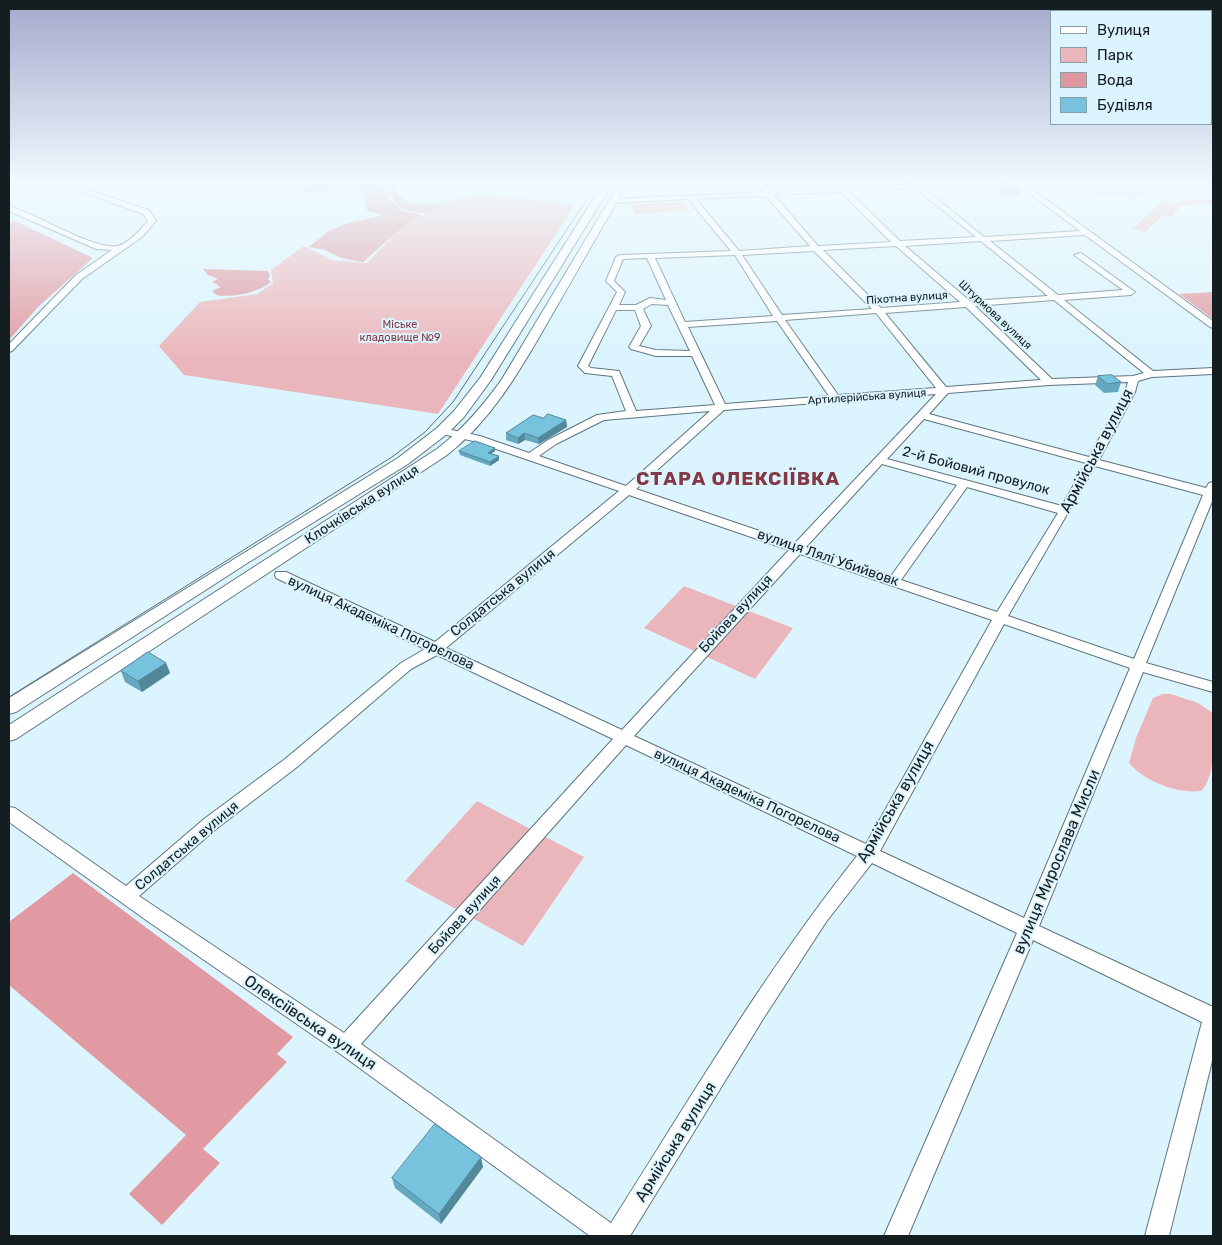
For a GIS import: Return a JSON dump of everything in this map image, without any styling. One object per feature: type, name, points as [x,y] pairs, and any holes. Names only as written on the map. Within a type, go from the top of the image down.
[{"type":"main road","name":"Клочківська вулиця","points":[[9,708],[243,559],[403,461],[442,431],[459,414],[485,380],[572,242]]},
{"type":"main road","name":"Клочківська вулиця","points":[[9,734],[318,534],[442,452],[463,435],[490,406],[508,379],[590,242]]},
{"type":"street","points":[[88,242],[99,247],[120,248]]},
{"type":"street","points":[[9,349],[79,277],[128,242]]},
{"type":"street","points":[[728,242],[836,399]]},
{"type":"street","points":[[811,242],[879,311],[944,391]]},
{"type":"street","points":[[632,414],[616,373],[588,371],[583,366],[621,292],[610,281],[618,259],[628,256],[650,257],[737,253],[912,242]]},
{"type":"street","points":[[985,242],[1151,374]]},
{"type":"street","points":[[1100,242],[1213,325]]},
{"type":"street","name":"Штурмова вулиця","points":[[897,243],[968,305],[1049,382]]},
{"type":"street","name":"Піхотна вулиця","points":[[684,325],[1131,292],[1078,255]]},
{"type":"street","points":[[650,257],[684,325],[721,407]]},
{"type":"street","points":[[614,306],[639,308],[650,301],[673,303]]},
{"type":"street","points":[[639,308],[646,326],[634,346],[641,350],[696,353]]},
{"type":"street","name":"Артилерійська вулиця","points":[[530,457],[552,442],[601,417],[1049,382],[1134,379],[1151,374],[1213,371]]},
{"type":"street","name":"Армійська вулиця","points":[[617,1236],[756,1013],[819,917],[870,853],[1001,617],[1092,461],[1130,392],[1134,379]]},
{"type":"street","name":"Бойова вулиця","points":[[346,1046],[797,548],[944,391]]},
{"type":"street","name":"Солдатська вулиця","points":[[127,896],[210,824],[291,763],[406,666],[436,649],[628,490],[721,407]]},
{"type":"street","points":[[921,415],[1092,461],[1212,489]]},
{"type":"street","name":"вулиця Лялі Убийвовк","points":[[442,431],[463,435],[628,490],[1139,666],[1213,687]]},
{"type":"street","name":"2-й Бойовий провулок","points":[[880,460],[1064,511]]},
{"type":"street","points":[[894,581],[964,483]]},
{"type":"street","name":"вулиця Мирослава Мисли","points":[[896,1236],[1139,666],[1212,489]]},
{"type":"street","name":"вулиця Академіка Погорєлова","points":[[281,575],[624,739],[1028,928],[1213,1018]]},
{"type":"street","name":"Олексіївська вулиця","points":[[9,813],[152,915],[346,1046],[608,1236]]},
{"type":"street","points":[[1157,1236],[1213,1018]]},
{"type":"green space","name":"Міське кладовище №9","points":[[387,242],[551,242],[438,414],[184,375],[159,346],[200,302],[257,294],[273,283],[271,270],[304,246],[332,260],[367,263]]},
{"type":"green space","points":[[684,586],[793,628],[755,679],[644,628]]},
{"type":"green space","points":[[1163,694],[1171,694],[1198,703],[1213,713],[1212,765],[1210,775],[1201,791],[1182,790],[1162,785],[1143,775],[1129,763],[1136,738],[1153,698]]},
{"type":"green space","points":[[477,801],[584,857],[523,946],[405,881]]},
{"type":"shaded area","points":[[9,242],[60,242],[93,258],[38,307],[9,340]]},
{"type":"shaded area","points":[[1213,292],[1213,319],[1179,294]]},
{"type":"shaded area","points":[[73,873],[293,1037],[277,1054],[287,1062],[203,1149],[220,1163],[162,1225],[129,1194],[186,1135],[9,985],[9,922]]},
{"type":"water","points":[[315,242],[386,242],[363,262],[341,258],[325,250],[309,247]]},
{"type":"water","points":[[203,269],[268,271],[270,275],[268,279],[271,282],[245,294],[216,295],[212,291],[221,287],[212,282],[218,279],[208,275]]},
{"type":"building","points":[[1112,375],[1121,382],[1107,384],[1098,376]]},
{"type":"building","points":[[548,414],[566,420],[538,438],[524,433],[518,438],[506,433],[533,415],[543,418]]},
{"type":"building","points":[[475,441],[495,448],[488,453],[499,456],[490,462],[459,451]]},
{"type":"building","points":[[148,652],[166,663],[138,681],[121,671]]},
{"type":"building","points":[[435,1124],[481,1157],[439,1214],[392,1178]]},
{"type":"tram line","points":[[9,697],[392,457],[425,432],[453,402],[559,242]]},
{"type":"district","name":"СТАРА ОЛЕКСІЇВКА","points":[[738,480]]}]
